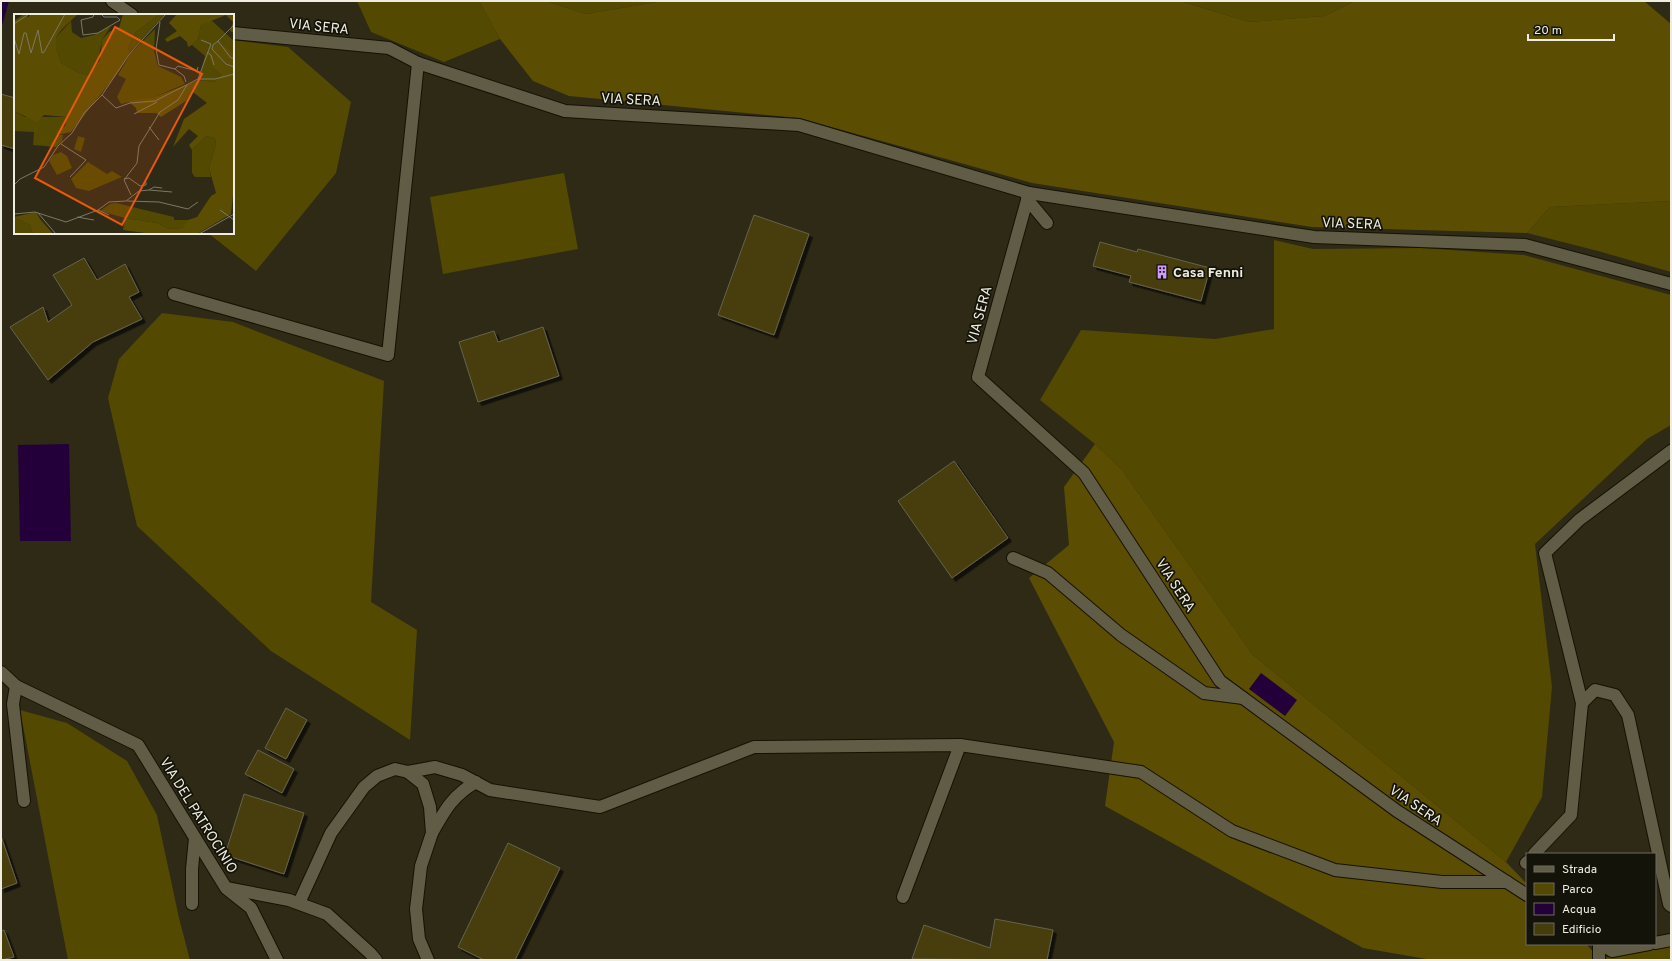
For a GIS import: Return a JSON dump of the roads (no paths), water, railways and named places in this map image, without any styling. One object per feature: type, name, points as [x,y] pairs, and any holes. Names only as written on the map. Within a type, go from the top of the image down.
[{"type":"street","points":[[112,1],[131,14]]},
{"type":"street","name":"VIA SERA","points":[[234,32],[389,48],[418,63],[565,110],[799,125],[1028,196],[1314,237],[1525,245],[1671,284]]},
{"type":"street","points":[[174,294],[388,355],[418,63]]},
{"type":"street","points":[[1028,196],[1046,223]]},
{"type":"street","name":"VIA SERA","points":[[1028,196],[978,377],[1084,473],[1220,681],[1397,811],[1526,894]]},
{"type":"street","points":[[1536,853],[1571,815],[1582,703],[1545,553],[1579,520],[1671,451]]},
{"type":"street","points":[[1013,558],[1048,573],[1121,634],[1204,694],[1244,698]]},
{"type":"street","name":"VIA DEL PATROCINIO","points":[[1,672],[16,686],[138,745],[226,888],[290,900],[327,914],[376,960]]},
{"type":"street","points":[[16,686],[13,704],[24,800]]},
{"type":"street","points":[[1582,703],[1595,690],[1608,693],[1615,695],[1628,715],[1667,896],[1671,906]]},
{"type":"street","points":[[903,897],[960,745]]},
{"type":"street","points":[[299,903],[330,833],[364,788],[377,776],[395,769],[408,772],[435,767],[462,775],[490,790],[600,807],[754,747],[960,745],[1141,772],[1232,831],[1335,870],[1442,882],[1507,882]]},
{"type":"street","points":[[408,772],[423,784],[430,807],[432,833]]},
{"type":"street","points":[[428,960],[419,939],[416,909],[421,866],[432,833],[448,805],[462,790],[476,782]]},
{"type":"street","points":[[192,904],[192,869],[195,838]]},
{"type":"street","points":[[226,888],[251,908],[277,960]]},
{"type":"street","points":[[1656,943],[1671,940]]},
{"type":"street","points":[[1599,960],[1600,945]]},
{"type":"street","points":[[1601,945],[1613,955],[1646,945]]},
{"type":"water","points":[[1,1],[9,1],[1,29]]},
{"type":"water","points":[[69,444],[71,541],[20,541],[18,445]]},
{"type":"water","points":[[1261,673],[1297,700],[1285,716],[1249,689]]},
{"type":"place","name":"Casa Fenni","points":[[1162,272]]}]
